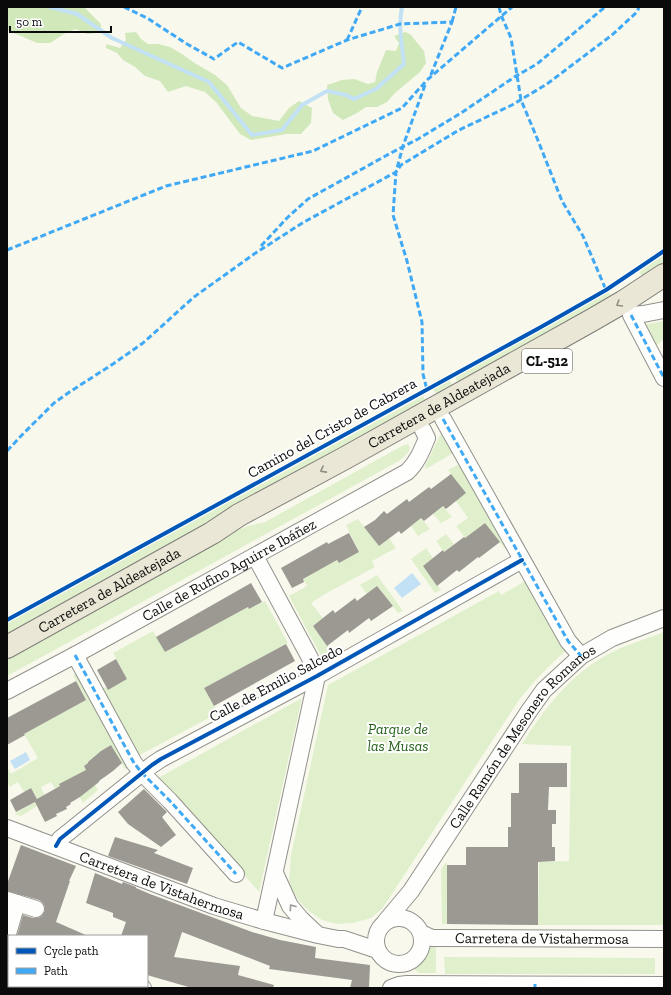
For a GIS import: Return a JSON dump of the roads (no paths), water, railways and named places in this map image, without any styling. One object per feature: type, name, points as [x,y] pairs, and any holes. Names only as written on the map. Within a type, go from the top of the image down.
[{"type":"main road","name":"Carretera de Aldeatejada","points":[[7,647],[212,533],[239,515],[592,320],[664,275]]},
{"type":"main road","name":"Carretera de Aldeatejada","points":[[212,533],[267,517],[631,315],[664,284]]},
{"type":"main road","points":[[344,458],[370,451],[412,428],[423,430]]},
{"type":"street","points":[[664,310],[631,315],[664,378]]},
{"type":"street","points":[[443,419],[568,641],[581,656]]},
{"type":"street","name":"Calle de Rufino Aguirre Ibáñez","points":[[7,691],[407,472],[410,470],[421,453],[427,438],[423,430]]},
{"type":"street","points":[[255,556],[310,658],[317,676],[264,921]]},
{"type":"street","name":"Calle de Emilio Salcedo","points":[[56,846],[60,839],[161,759],[317,676],[522,560]]},
{"type":"street","name":"Calle Ramón de Mesonero Romanos","points":[[383,925],[410,891],[544,690],[581,656],[612,638],[664,618]]},
{"type":"street","points":[[75,655],[134,763],[236,874]]},
{"type":"street","name":"Carretera de Vistahermosa","points":[[7,828],[214,906],[318,935],[344,939],[383,925]]},
{"type":"street","points":[[275,873],[290,906],[318,935]]},
{"type":"street","name":"Calle Ramón de Mesonero Romanos","points":[[410,891],[408,908],[410,921]]},
{"type":"street","points":[[7,937],[12,901],[36,909]]},
{"type":"street","points":[[381,955],[389,963],[402,965],[411,962],[421,949],[421,933],[417,926],[402,918],[393,919],[383,925],[376,938],[381,955],[386,972],[387,988]]},
{"type":"street","name":"Carretera de Vistahermosa","points":[[421,933],[432,938],[664,939]]},
{"type":"street","name":"Carretera de Vistahermosa","points":[[344,939],[381,955]]},
{"type":"street","points":[[402,965],[416,976],[430,983]]},
{"type":"street","points":[[391,988],[402,965]]},
{"type":"street","points":[[391,988],[399,985],[430,983],[535,986],[664,985]]},
{"type":"water","points":[[412,573],[421,584],[402,598],[394,588]]},
{"type":"water","points":[[26,752],[30,760],[15,769],[10,761]]},
{"type":"waterway","points":[[50,7],[77,14],[112,38],[209,82],[252,135],[282,130],[302,105],[327,91],[346,95],[354,99],[376,89],[404,64],[400,29],[402,7]]},
{"type":"park label","name":"Parque de las Musas","points":[[398,738]]}]
